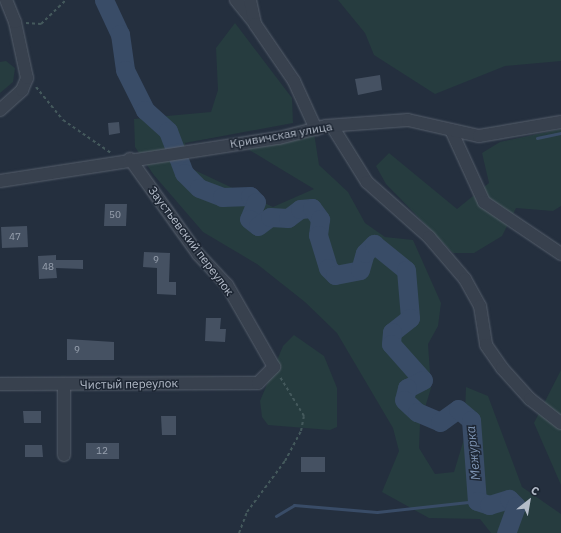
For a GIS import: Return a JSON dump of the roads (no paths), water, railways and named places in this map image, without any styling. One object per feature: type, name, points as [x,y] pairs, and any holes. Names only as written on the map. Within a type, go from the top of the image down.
[{"type":"street","points":[[0,110],[22,90],[28,78],[15,22],[6,0]]},
{"type":"street","points":[[236,0],[255,24],[294,81],[316,129]]},
{"type":"street","points":[[250,0],[255,24]]},
{"type":"street","name":"Кривичская улица","points":[[0,181],[126,160],[279,138],[332,126],[408,120],[479,136],[561,122]]},
{"type":"street","points":[[332,126],[367,182],[428,236],[465,279],[480,306],[486,345],[502,368],[530,399],[561,423]]},
{"type":"street","points":[[451,130],[484,202],[561,254]]},
{"type":"street","name":"Заустьевский переулок","points":[[126,160],[198,254],[227,286],[274,367],[258,383]]},
{"type":"street","name":"Чистый переулок","points":[[0,384],[258,383]]},
{"type":"street","points":[[64,384],[64,455]]},
{"type":"waterway","name":"Межурка","points":[[104,0],[120,34],[125,70],[145,110],[168,131],[184,173],[199,188],[222,197],[250,196],[256,202],[249,219],[258,226],[270,217],[288,218],[300,209],[312,208],[320,219],[318,235],[328,268],[335,275],[360,270],[365,253],[374,244],[406,270],[410,318],[392,332],[391,344],[423,380],[407,388],[404,400],[417,412],[440,422],[458,409],[471,420],[477,501],[489,505],[509,499],[516,506],[506,533]]},
{"type":"waterway","points":[[537,138],[561,133]]},
{"type":"waterway","points":[[276,516],[294,505],[377,512],[477,501]]}]
